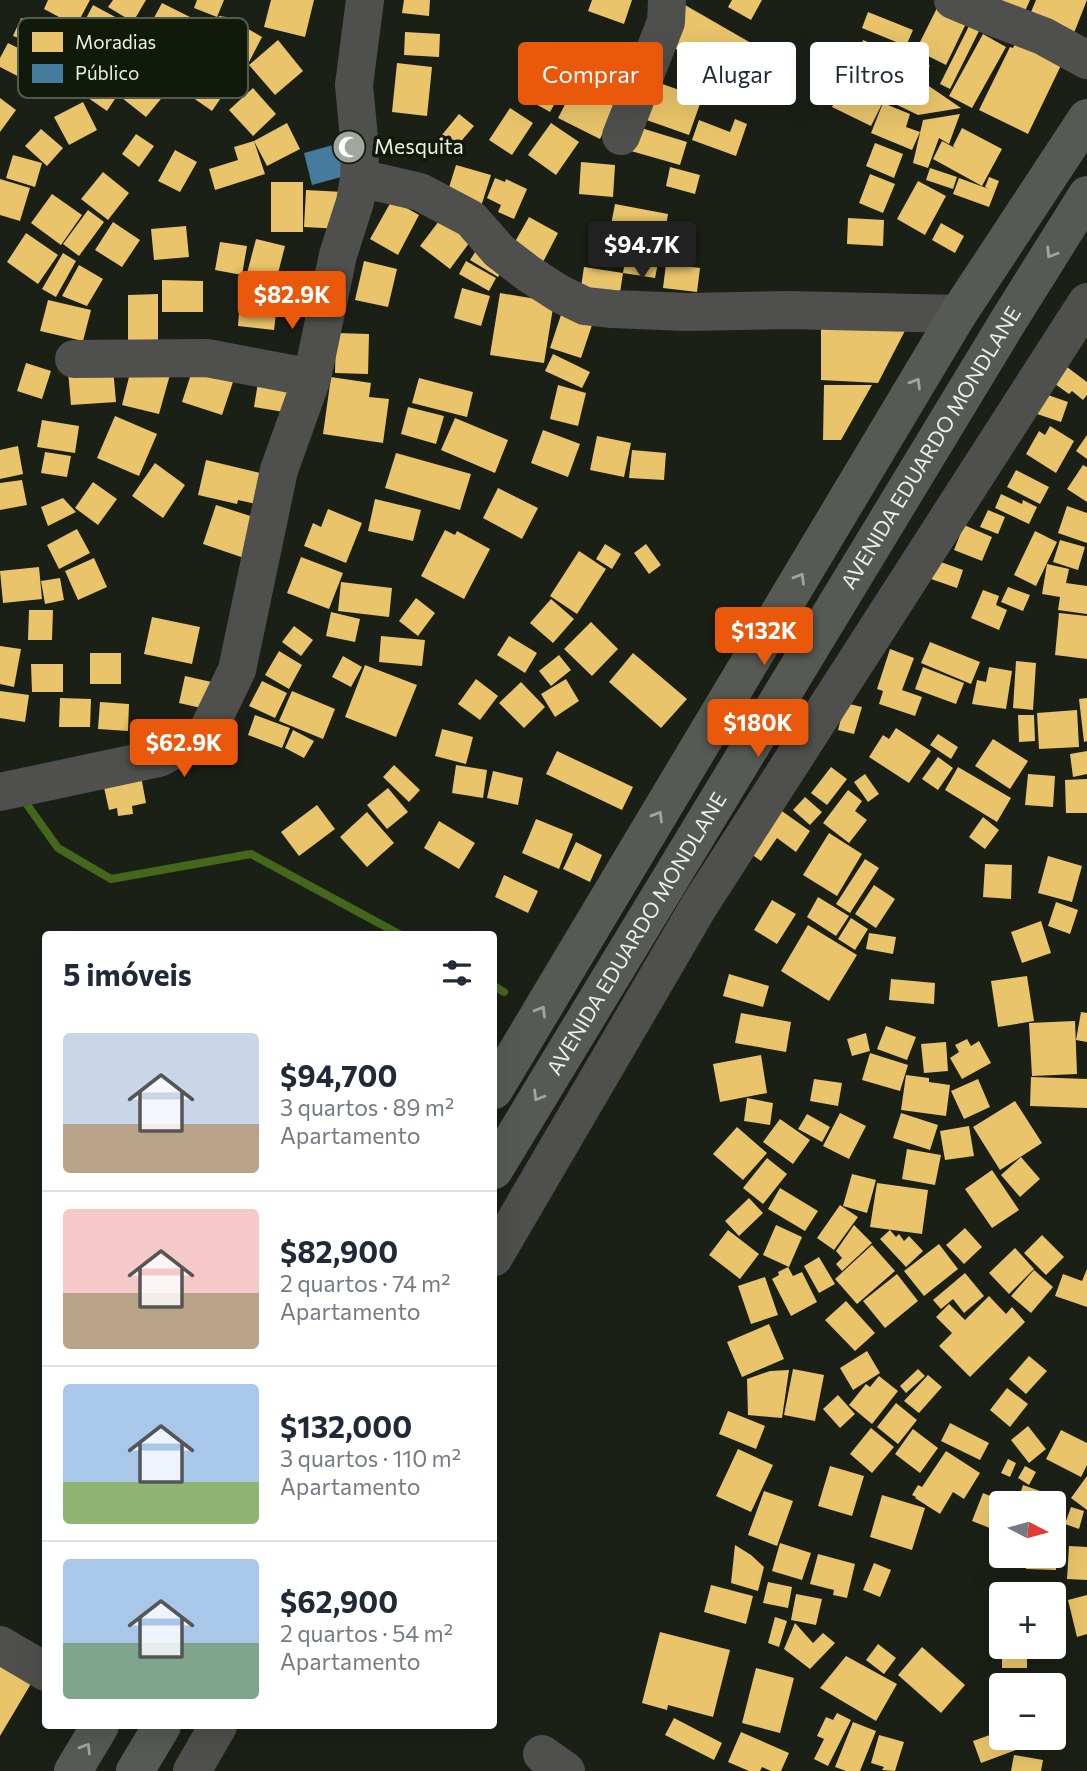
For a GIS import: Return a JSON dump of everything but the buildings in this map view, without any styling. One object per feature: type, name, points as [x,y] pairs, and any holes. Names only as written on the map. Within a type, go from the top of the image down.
[{"type":"main road","name":"AVENIDA EDUARDO MONDLANE","points":[[497,1085],[958,314],[1087,118]]},
{"type":"main road","name":"AVENIDA EDUARDO MONDLANE","points":[[497,1165],[1087,195]]},
{"type":"main road","points":[[73,1771],[98,1729]]},
{"type":"main road","points":[[135,1771],[152,1729]]},
{"type":"street","points":[[0,792],[159,758],[206,732],[237,670],[279,470],[312,379],[338,255],[355,202],[360,149],[354,85],[365,0]]},
{"type":"street","points":[[621,136],[666,22],[667,0]]},
{"type":"street","points":[[953,0],[1043,36],[1087,60]]},
{"type":"street","points":[[359,178],[420,192],[471,219],[509,259],[560,295],[585,306],[687,312],[789,310],[958,314]]},
{"type":"street","points":[[497,1252],[699,906],[1087,302]]},
{"type":"street","points":[[74,359],[207,358],[312,379]]},
{"type":"street","points":[[0,1644],[42,1670]]},
{"type":"street","points":[[192,1771],[217,1729]]},
{"type":"waterway","points":[[23,799],[58,848],[111,879],[251,854],[393,931]]},
{"type":"waterway","points":[[497,988],[504,992]]},
{"type":"place","name":"Mesquita","points":[[349,147]]}]
